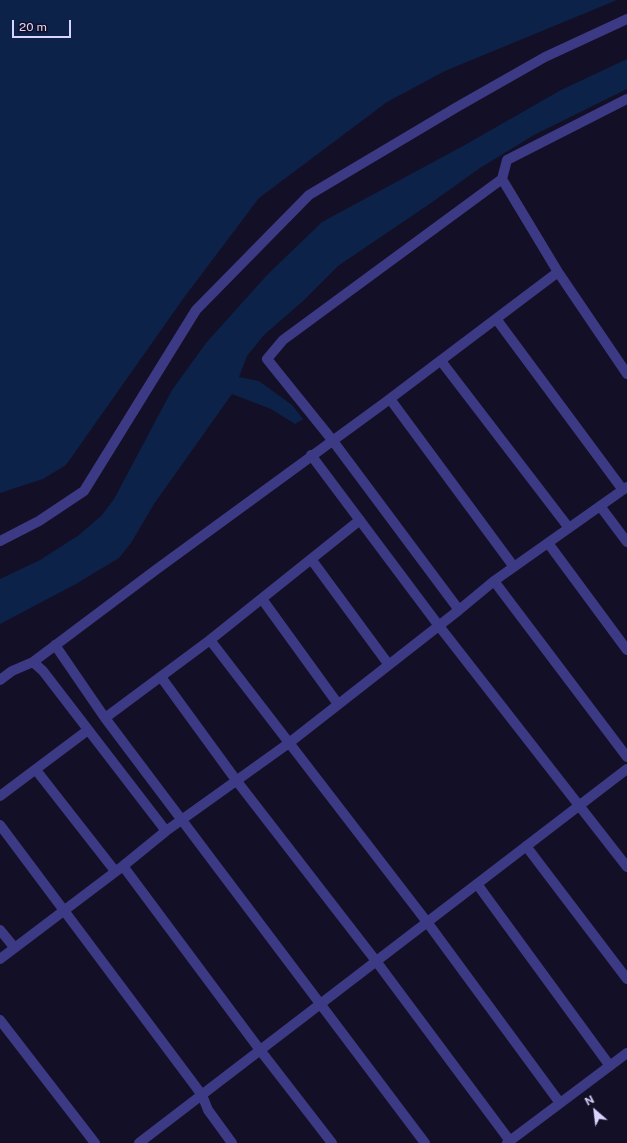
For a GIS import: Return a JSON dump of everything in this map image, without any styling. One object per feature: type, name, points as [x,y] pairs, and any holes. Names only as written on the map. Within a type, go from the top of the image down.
[{"type":"street","points":[[0,541],[39,520],[84,491],[196,310],[309,195],[545,57],[627,19]]},
{"type":"street","points":[[459,610],[332,441],[267,358],[283,340],[502,178],[507,160],[627,99]]},
{"type":"street","points":[[502,178],[558,272],[627,374]]},
{"type":"street","points":[[0,680],[12,671],[33,662],[311,455],[497,320],[558,272]]},
{"type":"street","points":[[0,959],[182,820],[289,743],[439,626],[494,581],[625,489],[497,320]]},
{"type":"street","points":[[441,361],[569,528]]},
{"type":"street","points":[[390,399],[514,567]]},
{"type":"street","points":[[311,455],[439,626],[627,867]]},
{"type":"street","points":[[600,506],[627,542]]},
{"type":"street","points":[[105,718],[210,640],[360,520]]},
{"type":"street","points":[[548,543],[627,650]]},
{"type":"street","points":[[311,559],[389,665]]},
{"type":"street","points":[[494,581],[627,756]]},
{"type":"street","points":[[262,599],[338,704]]},
{"type":"street","points":[[210,640],[427,922],[560,1103]]},
{"type":"street","points":[[55,645],[105,718],[425,1143]]},
{"type":"street","points":[[33,662],[43,671],[166,832]]},
{"type":"street","points":[[160,677],[236,780],[376,961],[508,1142],[627,1053]]},
{"type":"street","points":[[0,796],[88,730]]},
{"type":"street","points":[[139,1143],[627,769]]},
{"type":"street","points":[[36,770],[119,869],[332,1143]]},
{"type":"street","points":[[0,825],[202,1094],[208,1110],[232,1143]]},
{"type":"street","points":[[526,846],[627,979]]},
{"type":"street","points":[[477,884],[610,1066]]},
{"type":"street","points":[[0,930],[14,948]]},
{"type":"street","points":[[0,1020],[95,1143]]},
{"type":"water","points":[[0,0],[617,0],[445,71],[387,102],[259,198],[183,299],[66,465],[43,479],[0,493]]},
{"type":"water","points":[[627,59],[627,89],[534,135],[480,168],[338,266],[302,302],[264,335],[247,356],[239,377],[259,381],[292,405],[303,419],[295,424],[271,409],[232,394],[154,504],[131,543],[119,558],[76,584],[0,624],[0,579],[40,560],[79,535],[102,515],[114,499],[172,390],[206,343],[267,275],[322,222],[463,146],[561,90]]}]
